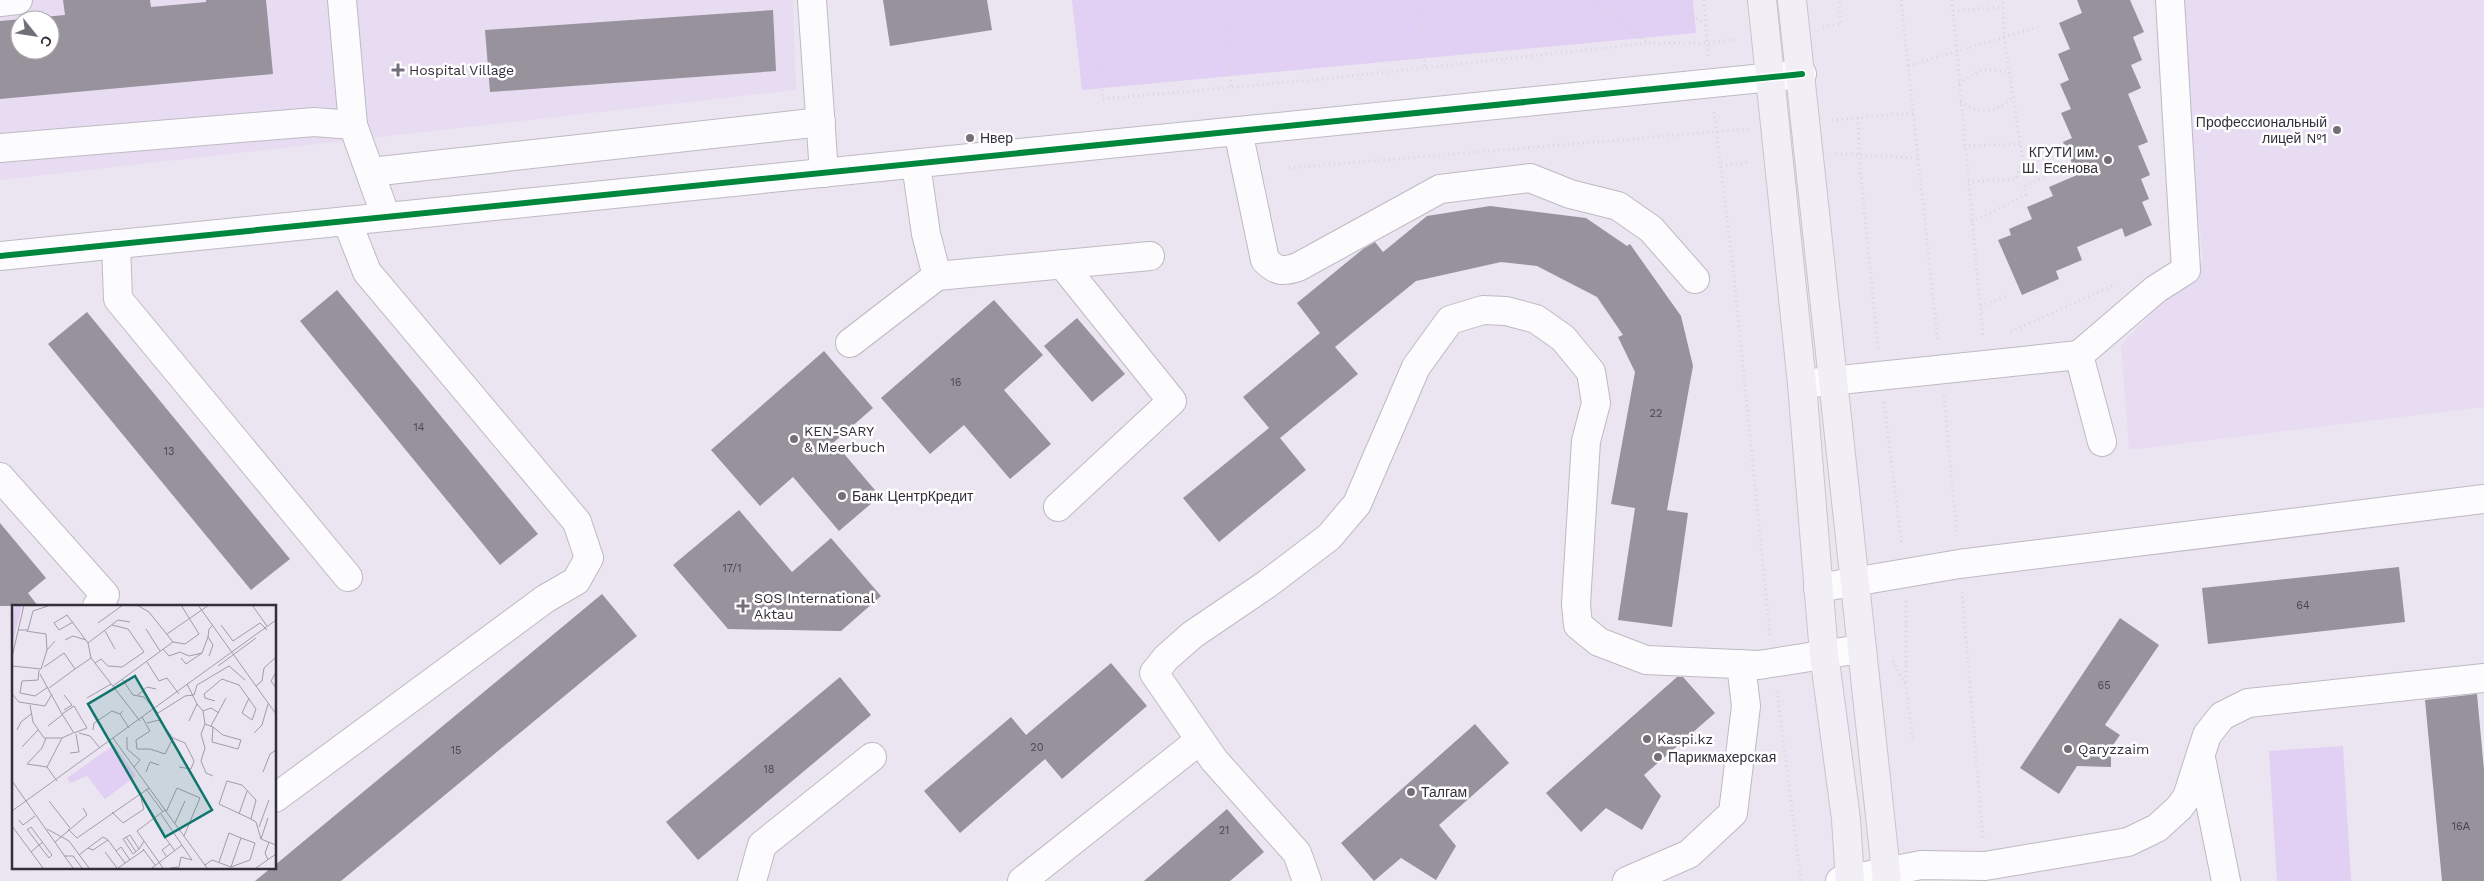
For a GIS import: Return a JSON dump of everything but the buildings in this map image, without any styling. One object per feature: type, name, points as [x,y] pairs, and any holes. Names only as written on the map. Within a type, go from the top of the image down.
[{"type":"main road","points":[[1762,0],[1802,384],[1824,654],[1846,818],[1847,880]]},
{"type":"main road","points":[[1792,0],[1802,74],[1855,582],[1860,649],[1886,877]]},
{"type":"street","points":[[0,2],[18,0]]},
{"type":"street","points":[[342,0],[353,125],[386,217]]},
{"type":"street","points":[[812,0],[824,173]]},
{"type":"street","points":[[1802,384],[1941,370],[1985,354],[2079,355],[2156,289],[2186,270],[2170,0]]},
{"type":"street","points":[[0,256],[1802,74]]},
{"type":"street","points":[[0,148],[314,122],[353,125]]},
{"type":"street","points":[[370,172],[821,122]]},
{"type":"street","points":[[1238,131],[1265,260],[1275,270],[1284,271],[1298,266],[1440,189],[1530,178],[1570,194],[1618,206],[1650,229],[1696,279]]},
{"type":"street","points":[[916,164],[926,234],[937,276]]},
{"type":"street","points":[[276,797],[545,599],[576,581],[590,558],[577,522],[367,272],[347,221]]},
{"type":"street","points":[[116,244],[118,299],[348,577]]},
{"type":"street","points":[[850,342],[937,276],[1150,256]]},
{"type":"street","points":[[1058,507],[1172,401],[1062,264]]},
{"type":"street","points":[[1307,881],[1297,853],[1214,760],[1154,673],[1166,658],[1192,636],[1329,537],[1357,504],[1416,367],[1450,320],[1483,310],[1506,311],[1536,319],[1563,338],[1591,372],[1596,402],[1586,441],[1576,604],[1578,625],[1599,642],[1646,660],[1741,664],[1773,663],[1860,649]]},
{"type":"street","points":[[2079,355],[2102,442]]},
{"type":"street","points":[[0,477],[105,596],[98,605]]},
{"type":"street","points":[[1818,588],[1959,564],[2484,499]]},
{"type":"street","points":[[1627,881],[1689,854],[1733,813],[1746,706],[1741,664]]},
{"type":"street","points":[[1847,880],[1886,877],[1921,865],[1985,866],[2128,842],[2157,828],[2179,808],[2187,797],[2207,735],[2222,716],[2248,703],[2484,678]]},
{"type":"street","points":[[1022,881],[1200,740]]},
{"type":"street","points":[[2200,754],[2226,881]]},
{"type":"street","points":[[752,881],[762,845],[872,757]]},
{"type":"path","points":[[1090,0],[1103,100],[1426,68],[1648,43],[1707,43]]},
{"type":"path","points":[[1224,0],[1231,87]]},
{"type":"path","points":[[1420,0],[1426,68]]},
{"type":"path","points":[[1594,0],[1648,43]]},
{"type":"path","points":[[1673,0],[1706,26]]},
{"type":"path","points":[[1704,0],[1711,84],[1733,268],[1773,663],[1801,881]]},
{"type":"path","points":[[1839,0],[1841,24]]},
{"type":"path","points":[[1901,0],[1941,370],[1985,866]]},
{"type":"path","points":[[1952,0],[1955,52],[1985,354],[2120,282]]},
{"type":"path","points":[[1968,182],[2016,179],[2023,160],[2004,37],[2003,0]]},
{"type":"path","points":[[1953,11],[2003,7]]},
{"type":"path","points":[[1908,66],[2038,27]]},
{"type":"path","points":[[1958,84],[1978,70],[1993,69],[2010,73]]},
{"type":"path","points":[[1960,102],[1976,110],[1989,112],[2002,107],[2014,96]]},
{"type":"path","points":[[1806,123],[1913,113]]},
{"type":"path","points":[[1289,168],[1775,126]]},
{"type":"path","points":[[1964,146],[2021,144]]},
{"type":"path","points":[[1972,222],[2026,195],[2024,187],[2043,177],[2050,170],[2046,159],[2023,160]]},
{"type":"path","points":[[1980,306],[2008,295]]},
{"type":"shaded area","name":"Hospital Village","points":[[0,0],[793,0],[796,90],[0,180]]},
{"type":"shaded area","points":[[1072,0],[1693,0],[1696,33],[1082,90]]},
{"type":"shaded area","name":"Профессиональный лицей №1","points":[[2176,0],[2484,0],[2484,407],[2129,450],[2121,345],[2203,260]]},
{"type":"shaded area","points":[[2343,746],[2351,881],[2277,881],[2269,751]]},
{"type":"cycle path","points":[[0,256],[1802,74]]},
{"type":"place","name":"Hospital Village","points":[[398,70]]},
{"type":"place","name":"Профессиональный лицей №1","points":[[2337,130]]},
{"type":"place","name":"Нвер","points":[[970,138]]},
{"type":"place","name":"КГУТИ им. Ш. Есенова","points":[[2108,160]]},
{"type":"place","name":"KEN-SARY & Meerbuch","points":[[794,439]]},
{"type":"place","name":"Банк ЦентрКредит","points":[[842,496]]},
{"type":"place","name":"SOS International Aktau","points":[[743,606]]},
{"type":"place","name":"Kaspi.kz","points":[[1647,739]]},
{"type":"place","name":"Qaryzzaim","points":[[2068,749]]},
{"type":"place","name":"Парикмахерская","points":[[1658,757]]},
{"type":"place","name":"Талгам","points":[[1411,792]]}]
